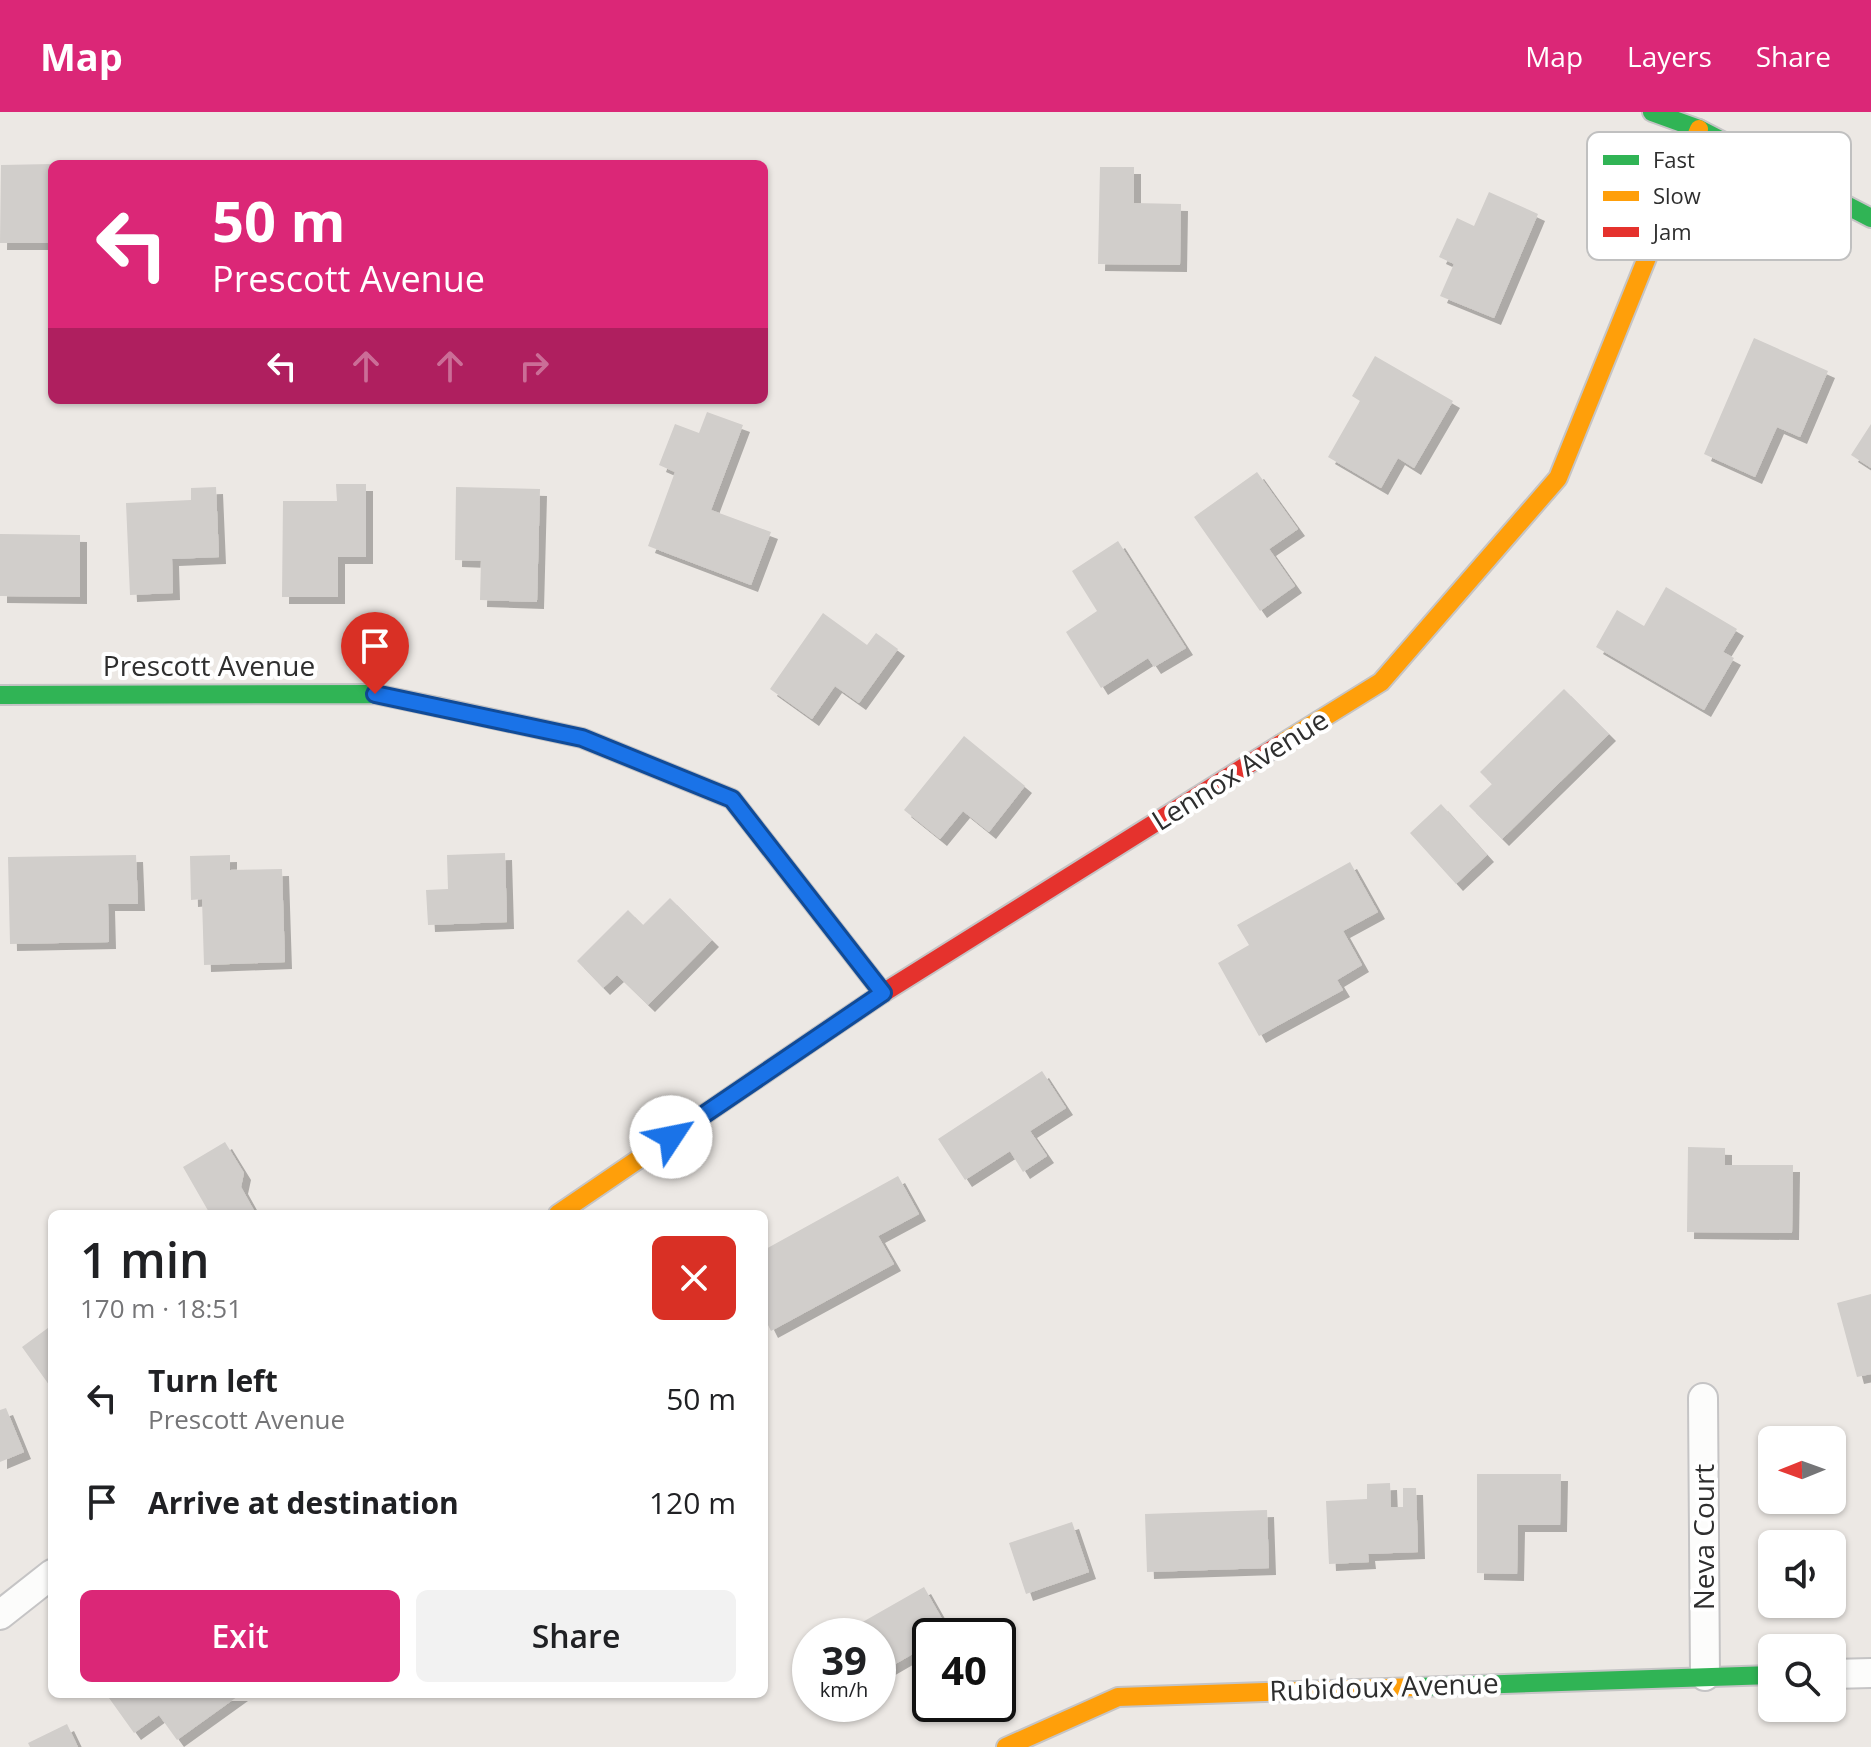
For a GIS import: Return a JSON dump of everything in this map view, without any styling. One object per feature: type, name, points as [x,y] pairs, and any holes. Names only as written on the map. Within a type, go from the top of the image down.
[{"type":"street","points":[[1652,112],[1705,132]]},
{"type":"street","points":[[1851,208],[1871,218]]},
{"type":"street","name":"Lennox Avenue","points":[[564,1210],[883,993],[1381,682],[1558,478],[1646,260]]},
{"type":"street","name":"Prescott Avenue","points":[[0,695],[375,694],[582,738],[732,799],[883,993]]},
{"type":"street","name":"Neva Court","points":[[1703,1398],[1705,1676]]},
{"type":"street","points":[[0,1615],[48,1577]]},
{"type":"street","points":[[1846,1674],[1871,1673]]},
{"type":"street","name":"Rubidoux Avenue","points":[[1006,1747],[1118,1697],[1758,1675]]},
{"type":"building","points":[[48,164],[48,243],[0,243],[1,165]]},
{"type":"building","points":[[1100,167],[1134,167],[1134,203],[1181,204],[1180,265],[1098,264]]},
{"type":"building","points":[[1489,192],[1538,214],[1494,318],[1440,296],[1454,264],[1439,257],[1457,218],[1474,226]]},
{"type":"building","points":[[1754,338],[1828,371],[1800,437],[1777,427],[1755,477],[1704,454]]},
{"type":"building","points":[[1375,356],[1453,401],[1414,468],[1398,458],[1381,488],[1328,457],[1360,401],[1352,396]]},
{"type":"building","points":[[707,412],[743,425],[711,510],[771,532],[751,585],[648,546],[675,472],[659,465],[675,424],[699,433]]},
{"type":"building","points":[[1871,424],[1871,468],[1851,455]]},
{"type":"building","points":[[1257,472],[1298,529],[1269,549],[1295,586],[1260,611],[1194,517]]},
{"type":"building","points":[[336,484],[366,484],[366,557],[338,557],[338,597],[282,597],[283,501],[337,501]]},
{"type":"building","points":[[216,487],[219,557],[172,559],[173,593],[130,595],[126,503],[191,500],[191,488]]},
{"type":"building","points":[[456,487],[540,489],[537,602],[480,600],[481,561],[455,560]]},
{"type":"building","points":[[0,534],[80,535],[80,597],[0,596]]},
{"type":"building","points":[[1118,541],[1186,648],[1154,667],[1148,658],[1101,688],[1066,632],[1097,611],[1072,571]]},
{"type":"building","points":[[1666,587],[1737,629],[1723,652],[1734,658],[1704,710],[1596,647],[1617,610],[1644,626]]},
{"type":"building","points":[[823,613],[867,645],[876,633],[898,649],[859,703],[835,686],[812,719],[770,689]]},
{"type":"building","points":[[1564,689],[1609,734],[1502,839],[1469,806],[1492,784],[1480,772]]},
{"type":"building","points":[[964,736],[1025,786],[989,832],[963,811],[940,839],[904,810]]},
{"type":"building","points":[[1441,804],[1487,855],[1456,884],[1410,833]]},
{"type":"building","points":[[505,853],[507,922],[428,925],[426,890],[448,889],[447,855]]},
{"type":"building","points":[[136,855],[138,904],[108,904],[109,942],[10,944],[8,857]]},
{"type":"building","points":[[230,855],[230,870],[282,869],[285,962],[204,965],[202,899],[191,900],[190,856]]},
{"type":"building","points":[[1350,862],[1378,912],[1343,931],[1362,965],[1337,980],[1343,990],[1259,1036],[1218,963],[1249,945],[1237,925]]},
{"type":"building","points":[[670,898],[712,940],[648,1005],[617,975],[603,988],[577,961],[628,910],[643,925]]},
{"type":"building","points":[[1042,1071],[1066,1108],[1030,1131],[1047,1156],[1023,1172],[1010,1151],[965,1180],[938,1139]]},
{"type":"building","points":[[225,1142],[244,1173],[241,1187],[254,1210],[208,1210],[183,1167]]},
{"type":"building","points":[[1688,1147],[1725,1148],[1725,1165],[1793,1165],[1792,1233],[1687,1232]]},
{"type":"building","points":[[898,1176],[919,1214],[878,1236],[894,1264],[771,1331],[768,1325],[768,1248]]},
{"type":"building","points":[[1871,1294],[1871,1374],[1857,1377],[1837,1303]]},
{"type":"building","points":[[48,1328],[48,1383],[22,1347]]},
{"type":"building","points":[[6,1408],[24,1452],[0,1462],[0,1410]]},
{"type":"building","points":[[1477,1474],[1561,1474],[1560,1525],[1518,1525],[1517,1574],[1477,1573]]},
{"type":"building","points":[[1390,1483],[1391,1507],[1403,1507],[1403,1488],[1416,1488],[1418,1552],[1368,1554],[1369,1562],[1329,1564],[1326,1501],[1367,1499],[1367,1484]]},
{"type":"building","points":[[1267,1510],[1269,1568],[1147,1572],[1145,1514]]},
{"type":"building","points":[[1072,1522],[1089,1572],[1026,1594],[1009,1543]]},
{"type":"building","points":[[924,1587],[942,1618],[912,1618],[912,1654],[896,1664],[896,1618],[870,1618]]},
{"type":"building","points":[[109,1698],[235,1698],[177,1740],[159,1715],[134,1733]]},
{"type":"building","points":[[67,1724],[78,1747],[30,1747],[28,1743]]},
{"type":"traffic: fast","points":[[1652,112],[1705,132]]},
{"type":"traffic: fast","points":[[1851,208],[1871,218]]},
{"type":"traffic: fast","points":[[0,695],[375,694],[438,707]]},
{"type":"traffic: fast","points":[[1416,1687],[1758,1675]]},
{"type":"traffic: slow","points":[[1281,744],[1381,682],[1558,478],[1646,260]]},
{"type":"traffic: slow","points":[[438,707],[582,738],[732,799],[883,993]]},
{"type":"traffic: slow","points":[[564,1210],[818,1037]]},
{"type":"traffic: slow","points":[[1006,1747],[1118,1697],[1416,1687]]},
{"type":"traffic: jam","points":[[818,1037],[883,993],[1281,744]]},
{"type":"route","points":[[375,694],[582,738],[732,799],[883,993],[671,1137]]}]
